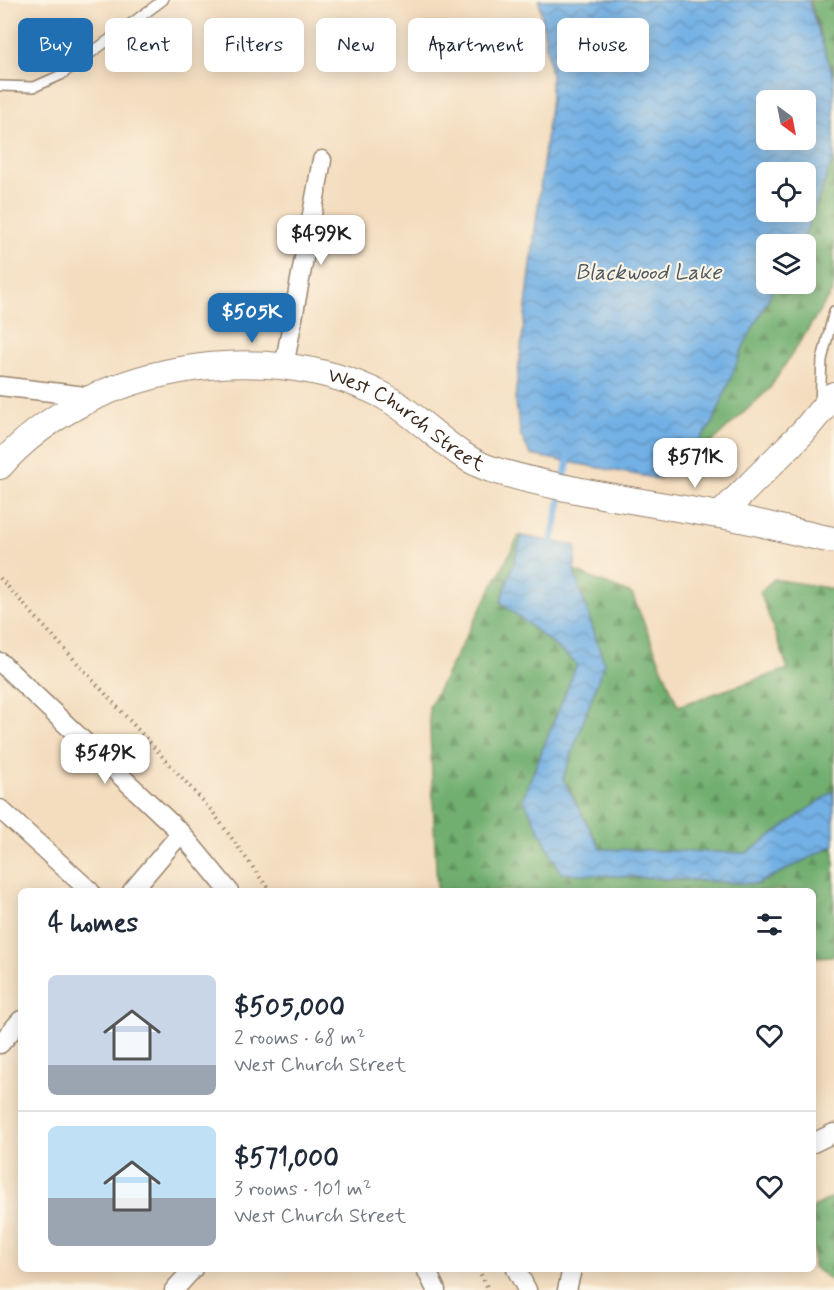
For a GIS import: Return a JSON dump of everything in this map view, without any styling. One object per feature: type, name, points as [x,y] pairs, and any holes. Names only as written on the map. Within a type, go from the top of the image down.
[{"type":"main road","name":"West Church Street","points":[[0,466],[13,451],[59,417],[137,380],[179,369],[220,364],[284,367],[364,387],[401,406],[472,460],[494,471],[663,507],[720,515],[834,540]]},
{"type":"main road","points":[[720,515],[827,403]]},
{"type":"street","points":[[284,367],[322,160]]},
{"type":"street","points":[[0,386],[99,397]]},
{"type":"street","points":[[0,662],[181,833],[227,888]]},
{"type":"street","points":[[0,809],[87,888]]},
{"type":"street","points":[[135,888],[181,833]]},
{"type":"street","points":[[0,1044],[18,1023]]},
{"type":"street","points":[[816,1142],[834,1133]]},
{"type":"street","points":[[174,1290],[189,1272]]},
{"type":"street","points":[[427,1272],[436,1290]]},
{"type":"street","points":[[518,1272],[527,1290]]},
{"type":"street","points":[[567,1290],[571,1272]]},
{"type":"lane","points":[[0,86],[34,87],[60,75],[163,0]]},
{"type":"lane","points":[[827,403],[822,360],[834,311]]},
{"type":"path","points":[[0,578],[212,811],[268,888]]},
{"type":"path","points":[[480,1272],[489,1290]]},
{"type":"green space","points":[[810,0],[834,0],[834,80]]},
{"type":"green space","points":[[834,120],[834,283],[832,292],[770,388],[693,460],[673,456],[761,294],[816,294],[816,234],[784,234],[796,222],[816,222],[816,179]]},
{"type":"green space","points":[[519,536],[522,536],[501,602],[577,664],[523,798],[561,873],[758,884],[834,845],[834,956],[816,957],[816,888],[437,888],[429,707]]},
{"type":"green space","points":[[574,571],[632,594],[678,706],[788,669],[760,592],[774,579],[834,589],[834,791],[747,853],[601,849],[563,779],[604,663]]},
{"type":"green space","points":[[834,1197],[834,1283],[816,1269],[816,1206]]},
{"type":"water","name":"Blackwood Lake","points":[[539,0],[808,0],[834,78],[834,157],[816,205],[816,162],[756,162],[756,222],[810,222],[805,234],[756,234],[756,294],[771,294],[743,347],[713,423],[699,441],[659,479],[531,455],[521,436],[515,399],[551,97],[545,18],[542,18]]},
{"type":"water","points":[[522,536],[577,546],[574,571],[604,663],[563,779],[601,849],[747,853],[834,791],[834,845],[758,884],[561,873],[523,798],[577,664],[501,602]]},
{"type":"waterway","points":[[564,481],[569,454]]},
{"type":"waterway","points":[[550,549],[562,492]]}]
